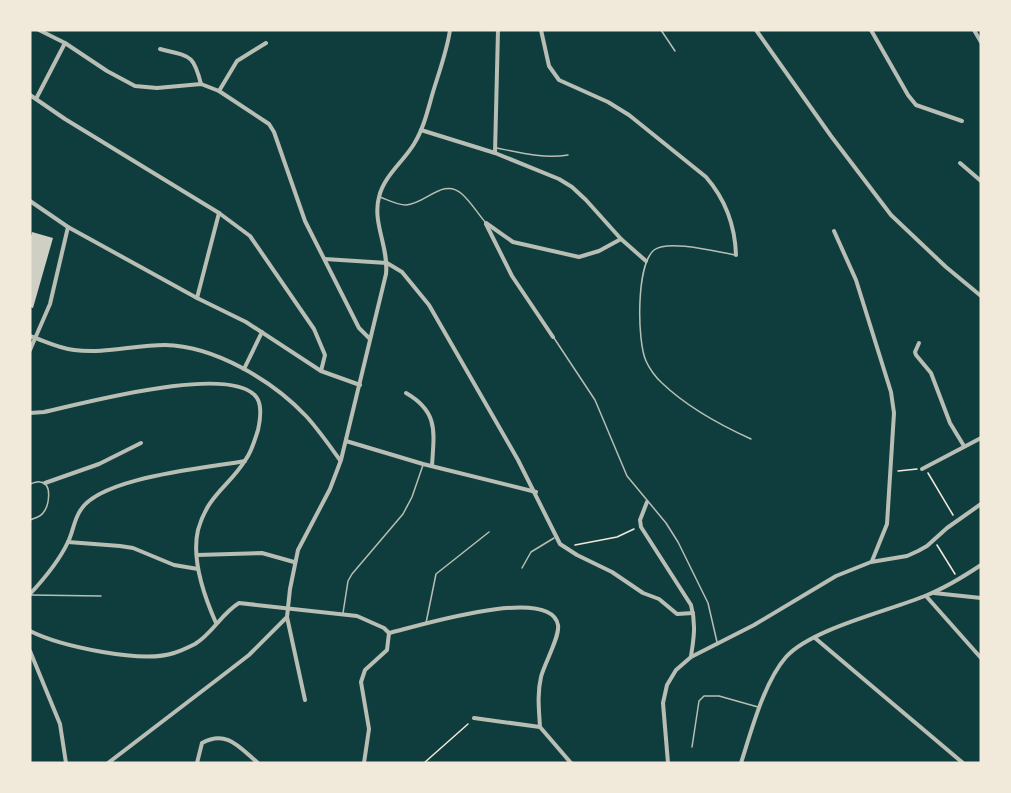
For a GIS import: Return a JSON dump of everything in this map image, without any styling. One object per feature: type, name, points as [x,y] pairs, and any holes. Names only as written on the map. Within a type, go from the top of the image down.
[{"type":"street","points":[[39,30],[65,43],[107,71],[135,86],[157,88],[201,84],[219,91],[269,124],[274,132],[305,221],[359,328],[370,339]]},
{"type":"street","points":[[305,700],[287,617],[294,562],[305,535],[330,489],[341,460],[360,385],[387,263],[377,218],[379,196],[384,183],[414,144],[421,130],[450,30]]},
{"type":"street","points":[[496,150],[498,30]]},
{"type":"street","points":[[541,30],[549,66],[559,80],[608,102],[629,115],[711,182],[731,219],[735,234],[736,255]]},
{"type":"street","points":[[756,30],[831,136],[891,215],[946,267],[981,296]]},
{"type":"street","points":[[871,30],[916,105],[962,121]]},
{"type":"street","points":[[974,30],[981,42]]},
{"type":"street","points":[[36,99],[65,43]]},
{"type":"street","points":[[219,91],[237,61],[266,43]]},
{"type":"street","points":[[160,48],[190,57],[196,63],[201,84]]},
{"type":"street","points":[[30,95],[65,119],[219,213],[250,236],[268,265],[303,311],[323,346],[325,355],[321,371]]},
{"type":"street","points":[[421,130],[496,150],[572,187],[621,239],[646,261]]},
{"type":"street","points":[[960,163],[981,181]]},
{"type":"street","points":[[30,201],[68,227],[262,332],[321,371],[360,385]]},
{"type":"street","points":[[197,298],[219,213]]},
{"type":"street","points":[[486,223],[513,242],[579,257],[599,251],[621,239]]},
{"type":"street","points":[[486,223],[512,276],[553,337]]},
{"type":"street","points":[[30,350],[50,304],[68,227]]},
{"type":"street","points":[[834,231],[856,280],[891,392],[894,413],[887,524],[871,562]]},
{"type":"street","points":[[325,259],[387,263],[402,272],[429,305],[536,492],[555,537],[567,550],[612,572],[643,593],[659,599],[677,614],[693,613]]},
{"type":"street","points":[[244,369],[262,332]]},
{"type":"street","points":[[30,336],[60,348],[116,351],[162,345],[189,348],[227,361],[274,387],[290,400],[307,417],[341,460]]},
{"type":"street","points":[[919,343],[915,352],[916,356],[932,372],[950,423],[964,446]]},
{"type":"street","points":[[30,413],[44,412],[136,391],[197,384],[240,388],[252,393],[258,399],[260,409],[258,428],[245,461],[211,499],[198,531],[197,555],[200,579],[216,623]]},
{"type":"street","points":[[406,393],[422,402],[430,417],[434,429],[432,466]]},
{"type":"street","points":[[923,468],[981,438]]},
{"type":"street","points":[[346,441],[423,464],[536,492]]},
{"type":"street","points":[[45,483],[99,464],[141,443]]},
{"type":"street","points":[[30,595],[68,542],[79,512],[91,499],[128,482],[245,461]]},
{"type":"street","points":[[647,502],[640,524],[691,605],[694,635],[691,657]]},
{"type":"street","points":[[668,763],[663,703],[667,685],[676,669],[691,657],[754,625],[836,576],[871,562],[907,556],[927,546],[981,504]]},
{"type":"street","points":[[68,542],[120,546],[141,551],[174,565],[199,569]]},
{"type":"street","points":[[197,555],[262,553],[294,562]]},
{"type":"street","points":[[741,763],[759,708],[777,670],[786,657],[799,646],[926,596],[981,565]]},
{"type":"street","points":[[933,592],[981,598]]},
{"type":"street","points":[[926,596],[981,658]]},
{"type":"street","points":[[30,631],[65,645],[93,650],[153,656],[172,654],[198,642],[231,607],[248,602],[288,609],[357,616],[384,628],[389,633]]},
{"type":"street","points":[[389,633],[489,609],[535,607],[546,610],[555,617],[558,625],[539,688],[540,727],[571,763]]},
{"type":"street","points":[[108,763],[241,660],[287,617]]},
{"type":"street","points":[[364,763],[369,729],[361,682],[365,670],[387,650],[389,633]]},
{"type":"street","points":[[815,638],[963,763]]},
{"type":"street","points":[[30,651],[60,724],[66,763]]},
{"type":"street","points":[[474,718],[540,727]]},
{"type":"street","points":[[197,763],[202,743],[216,736],[234,743],[258,763]]},
{"type":"lane","points":[[661,30],[675,51]]},
{"type":"lane","points":[[496,150],[551,157],[568,155]]},
{"type":"lane","points":[[379,196],[408,205],[421,202],[441,189],[454,189],[461,193],[486,223]]},
{"type":"lane","points":[[736,255],[685,246],[662,247],[654,250],[646,261],[639,306],[640,339],[646,362],[662,383],[726,428],[751,439]]},
{"type":"lane","points":[[553,337],[596,400],[627,476],[666,522],[678,542],[702,590],[714,621],[718,643]]},
{"type":"lane","points":[[343,614],[348,581],[403,514],[423,464]]},
{"type":"lane","points":[[30,484],[45,483],[48,488],[47,507],[43,513],[30,520]]},
{"type":"lane","points":[[426,624],[436,574],[489,532]]},
{"type":"lane","points":[[522,568],[531,552],[555,537]]},
{"type":"lane","points":[[30,595],[101,596]]},
{"type":"lane","points":[[692,747],[699,701],[704,696],[719,696],[759,708]]},
{"type":"path","points":[[891,472],[923,468],[957,521]]},
{"type":"path","points":[[567,550],[583,542],[606,540],[628,534],[640,524]]},
{"type":"path","points":[[934,540],[958,580]]},
{"type":"path","points":[[424,763],[474,718]]},
{"type":"building","points":[[32,232],[53,238],[33,308],[30,307]]}]
